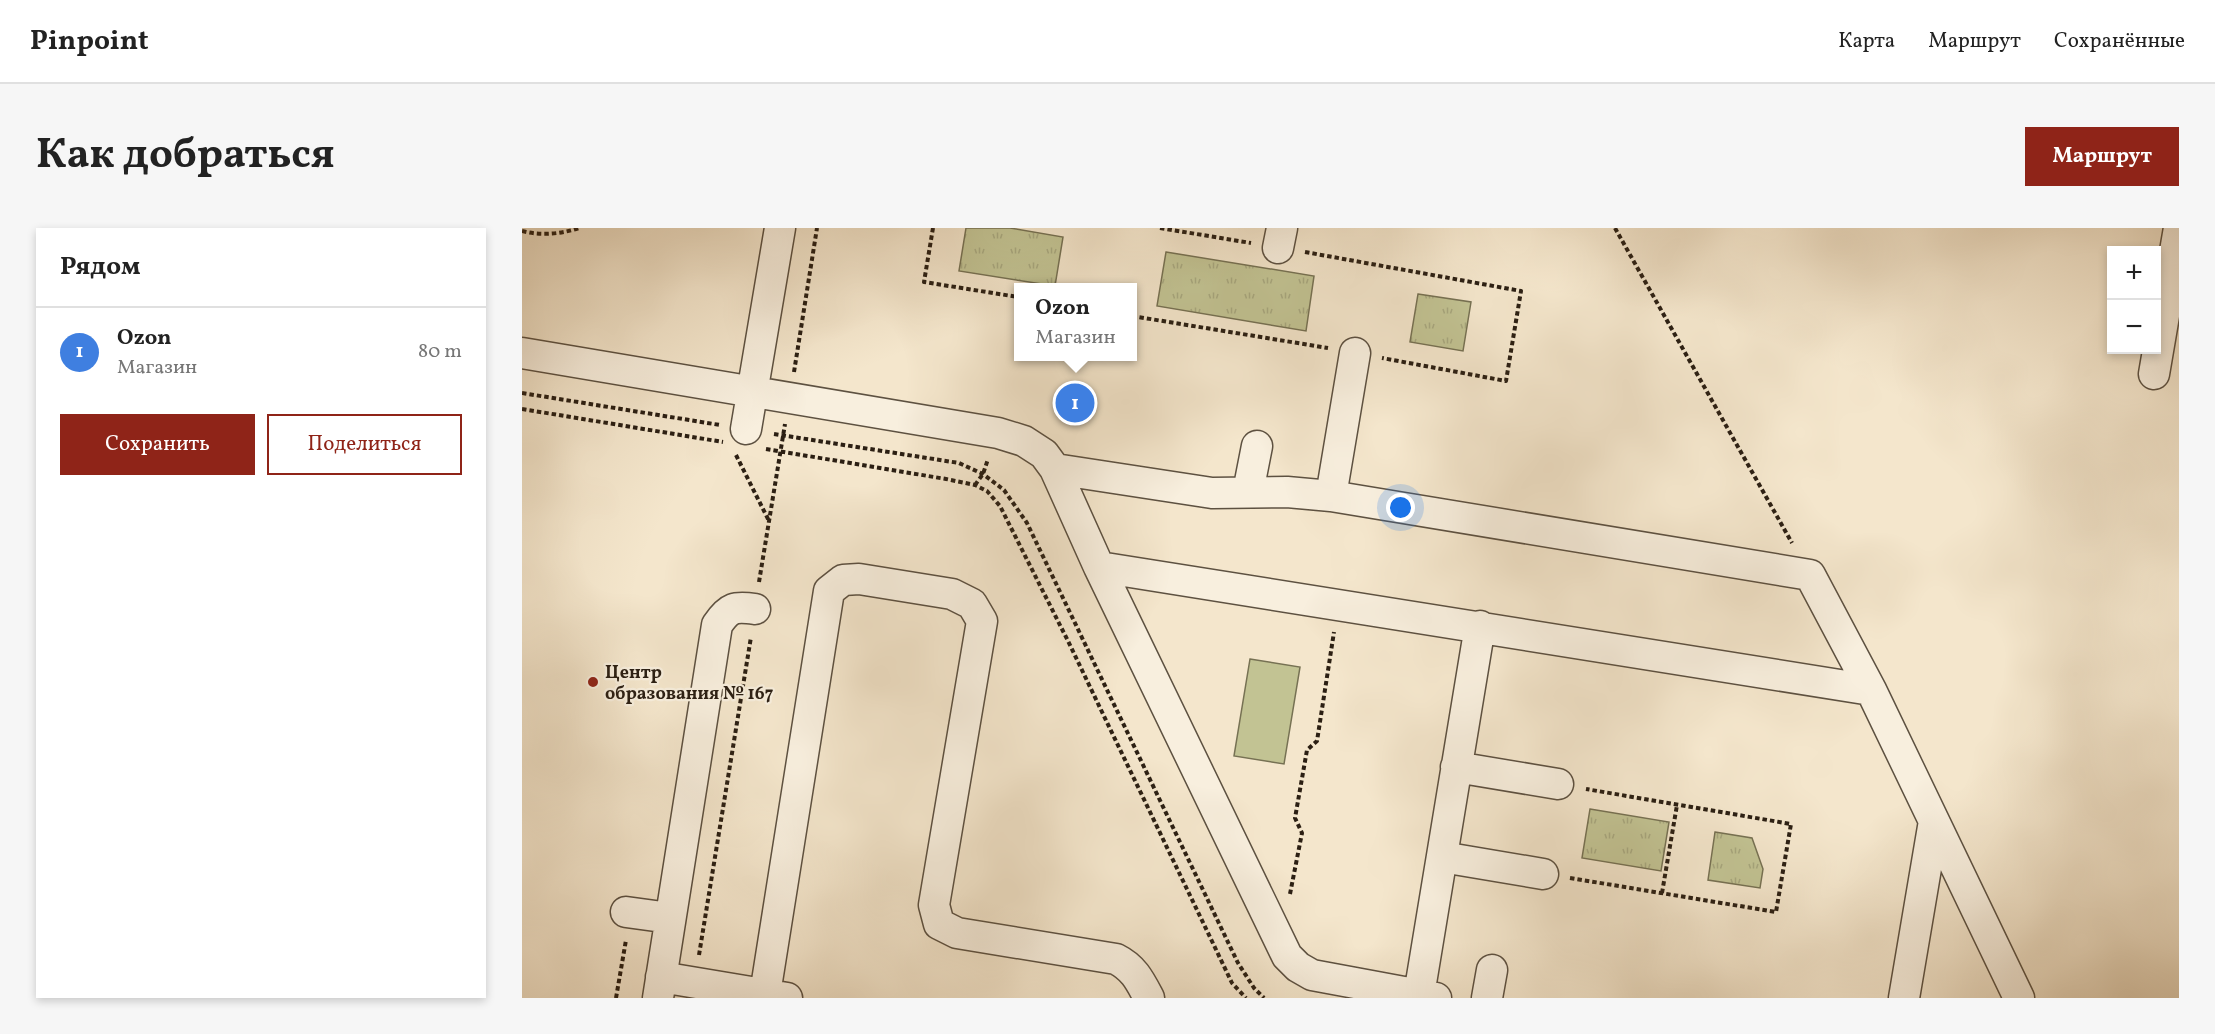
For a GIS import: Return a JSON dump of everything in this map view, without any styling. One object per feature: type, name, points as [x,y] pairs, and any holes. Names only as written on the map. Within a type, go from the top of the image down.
[{"type":"lane","points":[[746,429],[780,228]]},
{"type":"lane","points":[[2154,374],[2179,228]]},
{"type":"lane","points":[[522,353],[998,433],[1024,441],[1044,454],[1055,469],[1099,567],[1287,956],[1298,967],[1312,975],[1427,997],[1442,857],[1480,626]]},
{"type":"lane","points":[[1330,496],[1355,353]]},
{"type":"lane","points":[[1248,492],[1257,446]]},
{"type":"lane","points":[[1055,469],[1212,493],[1287,492],[1330,496],[1810,575],[1871,690],[2019,998]]},
{"type":"lane","points":[[1099,567],[1871,690]]},
{"type":"lane","points":[[755,609],[738,606],[724,613],[717,625],[659,988],[695,983],[776,996],[829,591],[843,580],[859,579],[952,594],[972,604],[982,621],[934,905],[939,924],[957,933],[1116,959],[1129,965],[1139,978],[1149,998]]},
{"type":"lane","points":[[1456,767],[1558,784]]},
{"type":"lane","points":[[1904,998],[1934,821]]},
{"type":"lane","points":[[1442,857],[1543,874]]},
{"type":"lane","points":[[628,912],[670,918]]},
{"type":"path","points":[[522,231],[546,234],[579,228]]},
{"type":"path","points":[[695,983],[817,228]]},
{"type":"path","points":[[933,228],[924,282],[1014,296]]},
{"type":"path","points":[[1160,228],[1280,238],[1521,291]]},
{"type":"path","points":[[1615,228],[1810,575]]},
{"type":"path","points":[[1289,899],[1302,833],[1295,818],[1307,750],[1317,741],[1338,604]]},
{"type":"path","points":[[1543,874],[1776,912],[1791,824],[1558,784]]},
{"type":"path","points":[[1662,893],[1677,805]]},
{"type":"path","points":[[616,998],[628,912]]},
{"type":"green space","points":[[966,228],[1010,228],[1063,237],[1055,283],[1036,283],[959,271]]},
{"type":"green space","points":[[1166,252],[1314,276],[1306,331],[1157,306]]},
{"type":"green space","points":[[1418,294],[1471,302],[1463,351],[1410,342]]},
{"type":"green space","points":[[1250,659],[1300,667],[1284,764],[1234,756]]},
{"type":"green space","points":[[1590,809],[1669,822],[1661,871],[1582,858]]},
{"type":"green space","points":[[1715,832],[1752,838],[1763,869],[1760,888],[1708,880]]},
{"type":"place","name":"Ozon","points":[[1075,403]]},
{"type":"place","name":"Центр образования № 167","points":[[593,682]]}]
